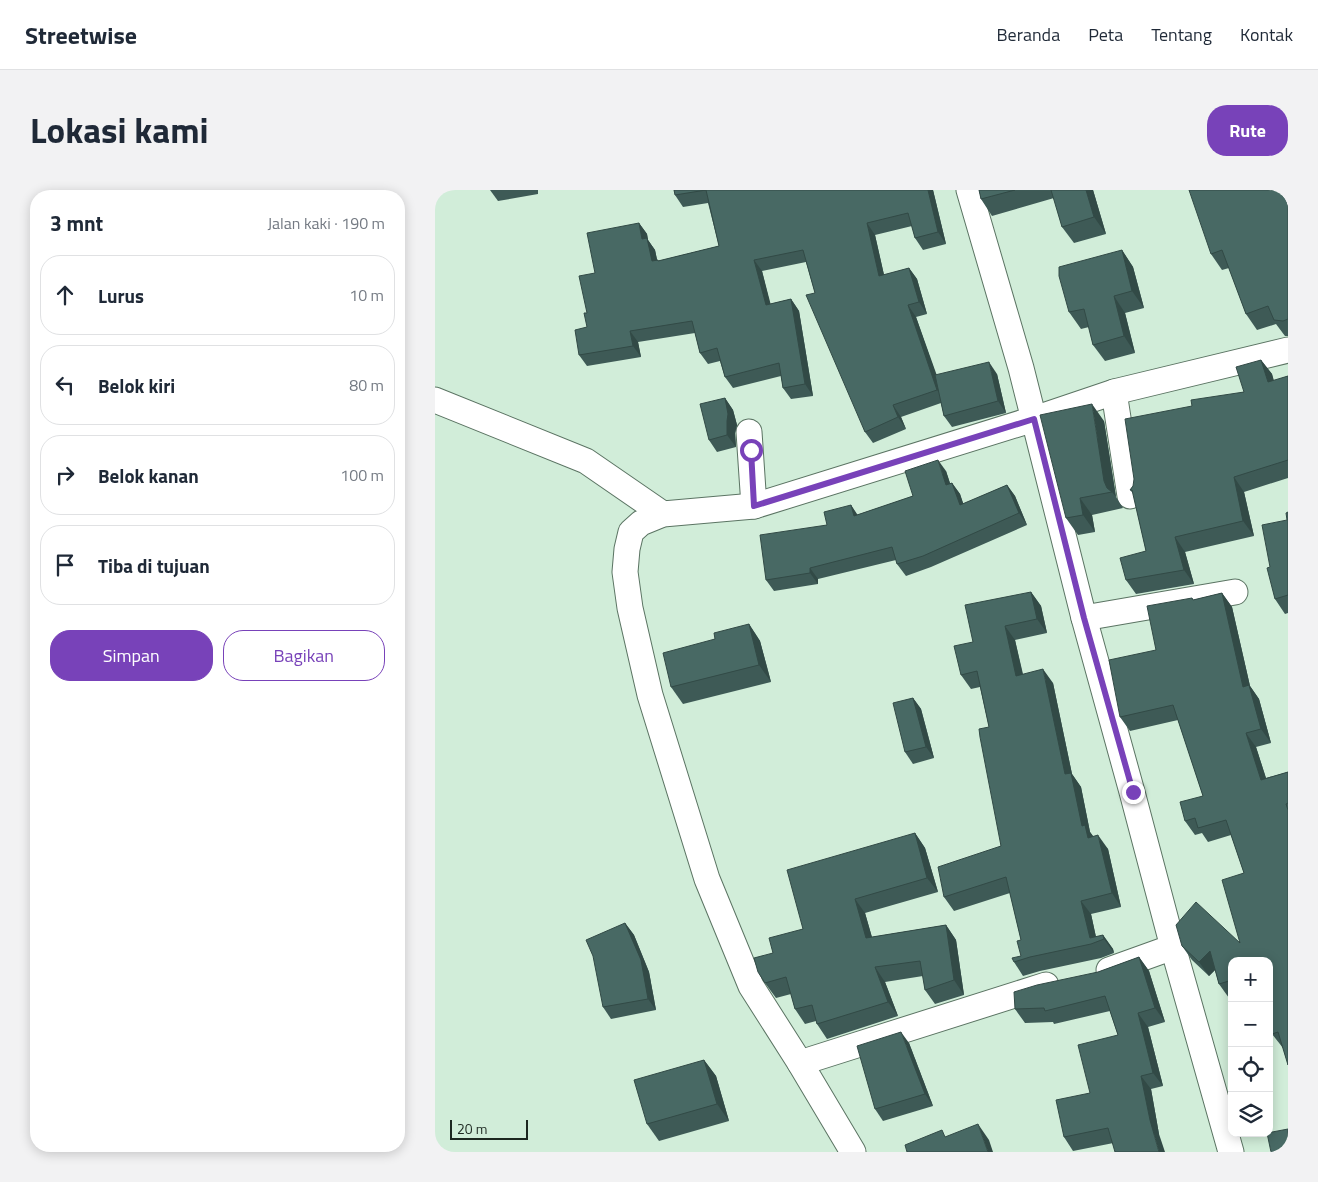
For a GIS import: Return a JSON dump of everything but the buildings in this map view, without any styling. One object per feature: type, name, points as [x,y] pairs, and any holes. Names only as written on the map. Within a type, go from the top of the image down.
[{"type":"street","points":[[969,190],[1034,419],[1084,618],[1133,792],[1173,947],[1231,1152]]},
{"type":"street","points":[[853,1152],[751,986],[707,879],[650,695],[630,608],[625,572],[631,532],[641,523],[663,514],[754,506],[1034,419],[1114,392],[1288,350]]},
{"type":"street","points":[[1114,392],[1130,496]]},
{"type":"street","points":[[435,400],[586,461],[663,514]]},
{"type":"street","points":[[749,432],[754,506]]},
{"type":"street","points":[[1084,618],[1235,592]]},
{"type":"street","points":[[800,1063],[1043,985],[1105,972],[1173,947]]},
{"type":"route","points":[[751,450],[754,506],[1034,419],[1084,618],[1133,792]]}]
